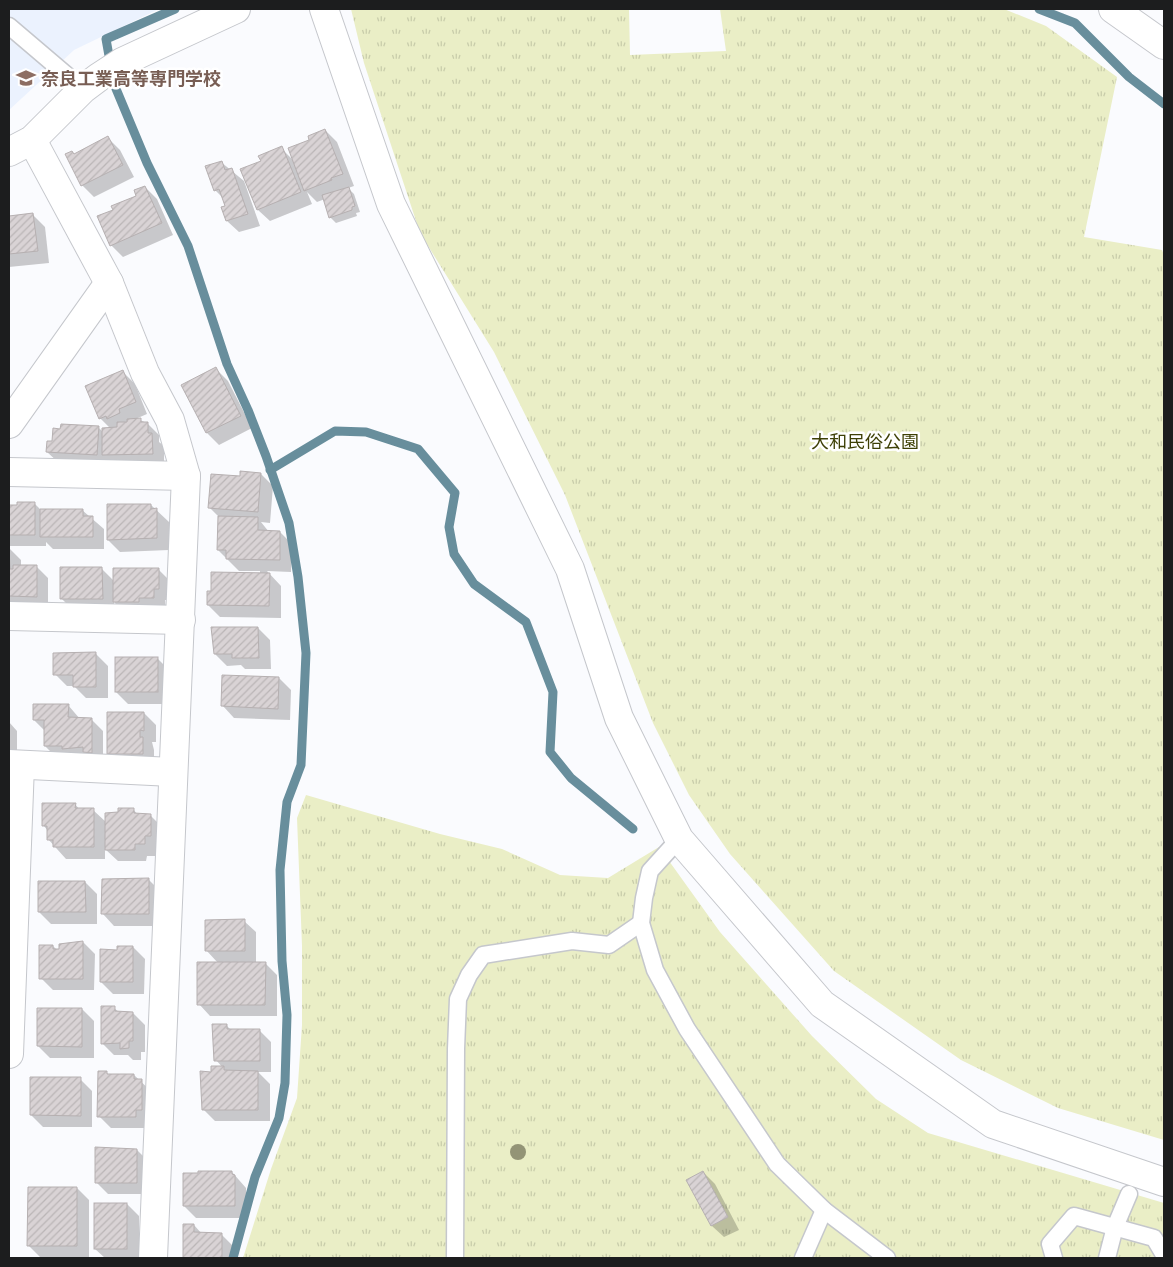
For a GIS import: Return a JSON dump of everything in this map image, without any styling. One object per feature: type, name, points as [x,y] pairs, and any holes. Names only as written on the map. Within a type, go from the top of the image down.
[{"type":"street","points":[[153,1258],[172,772],[181,620],[186,476],[170,420],[145,373],[109,283],[20,146],[91,83],[122,62],[236,9]]},
{"type":"street","points":[[324,9],[391,204],[570,569],[619,718],[679,839],[822,1004],[993,1124],[1164,1182]]},
{"type":"street","points":[[1113,9],[1164,45]]},
{"type":"street","points":[[9,424],[109,283]]},
{"type":"street","points":[[9,472],[186,476]]},
{"type":"street","points":[[9,616],[181,620]]},
{"type":"street","points":[[9,1054],[14,765],[172,772]]},
{"type":"lane","points":[[9,26],[91,83]]},
{"type":"lane","points":[[679,839],[650,872],[641,923],[655,970],[686,1030],[776,1164],[824,1210],[887,1258]]},
{"type":"lane","points":[[455,1258],[458,999],[469,975],[483,955],[572,941],[609,945],[641,923]]},
{"type":"lane","points":[[1107,1258],[1115,1227],[1129,1194]]},
{"type":"lane","points":[[803,1258],[824,1210]]},
{"type":"lane","points":[[1054,1258],[1050,1244],[1074,1216],[1154,1238],[1164,1255]]},
{"type":"shaded area","name":"奈良工業高等専門学校","points":[[9,9],[159,9],[74,50],[9,110]]},
{"type":"green space","name":"大和民俗公園","points":[[351,9],[629,9],[630,55],[726,51],[720,9],[1004,9],[1046,26],[1117,77],[1084,237],[1162,250],[1164,255],[1164,1140],[1058,1108],[961,1060],[834,971],[730,854],[689,795],[653,723],[565,495],[494,352],[420,233],[364,63]]},
{"type":"green space","points":[[306,795],[440,834],[502,849],[560,875],[608,878],[659,847],[720,932],[812,1036],[876,1099],[928,1133],[1164,1203],[1164,1258],[243,1258],[271,1169],[297,1098],[302,1025],[302,946],[297,818]]},
{"type":"building","points":[[325,129],[343,174],[304,191],[288,148],[309,140],[308,136]]},
{"type":"building","points":[[108,136],[123,165],[81,186],[65,154],[72,151],[74,154]]},
{"type":"building","points":[[282,146],[301,192],[257,210],[240,169],[261,161],[258,156]]},
{"type":"building","points":[[222,161],[225,170],[232,168],[248,214],[226,221],[221,207],[225,206],[219,189],[214,191],[205,166]]},
{"type":"building","points":[[145,186],[162,223],[110,246],[97,216],[113,210],[111,206],[136,196],[134,190]]},
{"type":"building","points":[[349,187],[355,206],[352,207],[352,210],[329,218],[322,195]]},
{"type":"building","points":[[33,213],[38,251],[9,254],[9,216]]},
{"type":"building","points":[[216,367],[241,416],[206,433],[181,385]]},
{"type":"building","points":[[123,370],[136,402],[119,409],[120,413],[107,419],[106,416],[99,419],[85,386]]},
{"type":"building","points":[[141,418],[141,422],[148,422],[148,433],[152,433],[153,454],[102,455],[102,428],[117,427],[117,422],[127,422],[127,419]]},
{"type":"building","points":[[61,424],[99,426],[97,455],[46,452],[47,441],[52,441],[53,428],[60,429]]},
{"type":"building","points":[[240,471],[261,473],[258,512],[208,508],[211,474],[240,476]]},
{"type":"building","points":[[17,502],[35,502],[35,535],[9,535],[9,505],[17,505]]},
{"type":"building","points":[[107,504],[151,504],[151,509],[157,508],[157,538],[107,540]]},
{"type":"building","points":[[40,509],[83,509],[83,516],[93,516],[93,537],[40,537]]},
{"type":"building","points":[[218,516],[258,517],[258,530],[280,531],[280,560],[226,559],[226,550],[217,550]]},
{"type":"building","points":[[9,547],[10,569],[13,569],[13,565],[37,565],[37,597],[9,596]]},
{"type":"building","points":[[60,567],[102,567],[103,599],[60,599]]},
{"type":"building","points":[[113,568],[159,568],[159,589],[154,589],[154,598],[139,598],[139,602],[113,602]]},
{"type":"building","points":[[211,572],[270,573],[269,606],[207,605],[207,591],[211,591]]},
{"type":"building","points":[[211,627],[258,627],[259,658],[232,658],[232,654],[214,654]]},
{"type":"building","points":[[96,652],[96,687],[73,687],[73,675],[53,675],[53,653]]},
{"type":"building","points":[[115,657],[158,657],[158,692],[115,692]]},
{"type":"building","points":[[222,675],[279,677],[278,709],[221,706]]},
{"type":"building","points":[[33,704],[69,704],[68,717],[92,718],[92,753],[83,752],[83,747],[62,749],[62,746],[44,746],[44,720],[33,720]]},
{"type":"building","points":[[107,712],[144,712],[144,731],[140,730],[140,737],[143,737],[143,754],[107,754]]},
{"type":"building","points":[[42,803],[76,803],[75,808],[94,808],[94,847],[53,847],[53,840],[47,840],[47,826],[42,826]]},
{"type":"building","points":[[118,808],[134,808],[134,813],[151,814],[151,836],[145,836],[145,844],[135,844],[135,850],[105,850],[105,813],[118,812]]},
{"type":"building","points":[[149,878],[149,914],[101,914],[102,879]]},
{"type":"building","points":[[38,881],[85,881],[86,912],[38,912]]},
{"type":"building","points":[[245,919],[245,951],[205,951],[205,920]]},
{"type":"building","points":[[83,941],[83,979],[39,979],[39,945],[53,945],[53,949],[59,949],[59,944]]},
{"type":"building","points":[[117,946],[133,946],[133,982],[100,982],[100,949],[117,950]]},
{"type":"building","points":[[197,962],[266,962],[265,1005],[197,1005]]},
{"type":"building","points":[[101,1006],[115,1006],[115,1011],[133,1012],[133,1041],[129,1041],[129,1048],[120,1049],[120,1043],[101,1044]]},
{"type":"building","points":[[37,1008],[82,1008],[82,1047],[37,1046]]},
{"type":"building","points":[[212,1024],[227,1024],[227,1029],[260,1029],[260,1061],[214,1061]]},
{"type":"building","points":[[211,1066],[224,1066],[224,1070],[258,1071],[258,1110],[202,1110],[200,1071],[211,1072]]},
{"type":"building","points":[[98,1071],[107,1071],[107,1074],[134,1074],[134,1079],[142,1079],[142,1110],[136,1110],[136,1117],[97,1117]]},
{"type":"building","points":[[30,1077],[81,1077],[81,1116],[30,1115]]},
{"type":"building","points":[[95,1147],[137,1149],[137,1183],[95,1183]]},
{"type":"building","points":[[198,1171],[232,1171],[232,1174],[235,1175],[235,1206],[183,1206],[183,1173],[198,1173]]},
{"type":"building","points":[[703,1171],[728,1217],[711,1226],[686,1180]]},
{"type":"building","points":[[28,1187],[77,1187],[77,1246],[27,1246]]},
{"type":"building","points":[[94,1203],[127,1203],[127,1249],[94,1249]]},
{"type":"building","points":[[183,1224],[194,1224],[194,1232],[222,1233],[222,1258],[183,1258]]},
{"type":"waterway","points":[[175,9],[106,39],[114,84],[147,163],[188,246],[227,364],[266,456],[289,523],[298,577],[306,653],[301,765],[287,802],[280,870],[282,961],[287,1015],[285,1083],[279,1118],[255,1177],[233,1258]]},
{"type":"waterway","points":[[1039,9],[1075,23],[1129,77],[1164,104]]},
{"type":"waterway","points":[[270,470],[335,431],[366,432],[418,449],[455,493],[449,527],[454,554],[474,584],[526,622],[553,692],[550,752],[571,778],[633,829]]},
{"type":"place","name":"奈良工業高等専門学校","points":[[26,78]]}]
